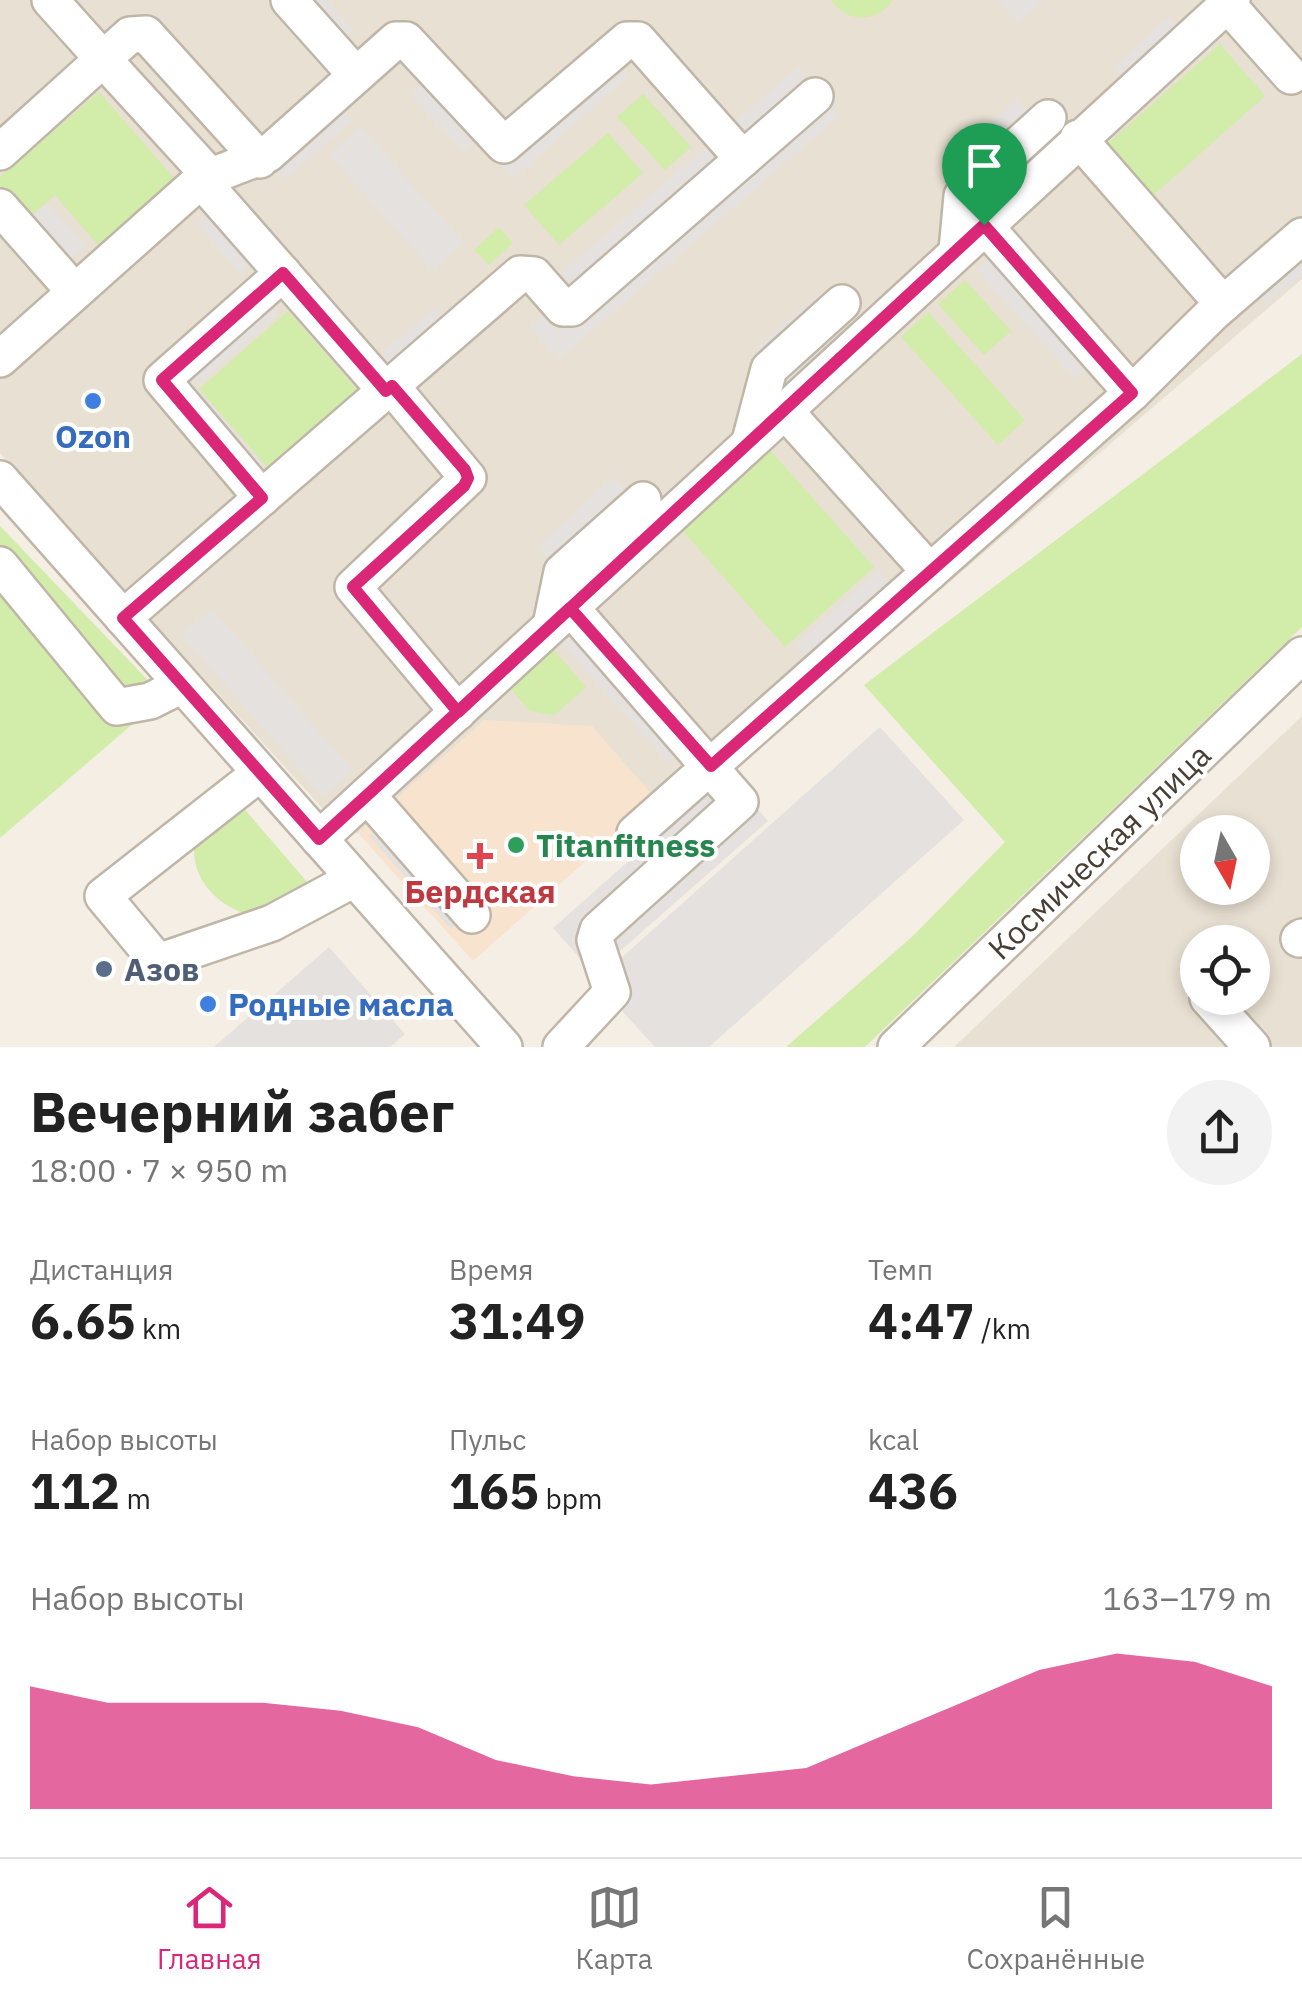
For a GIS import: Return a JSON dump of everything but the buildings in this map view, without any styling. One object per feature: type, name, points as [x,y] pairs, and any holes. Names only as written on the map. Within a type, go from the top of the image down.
[{"type":"street","points":[[50,0],[283,273],[468,478],[353,587],[458,712]]},
{"type":"street","points":[[289,0],[356,76]]},
{"type":"street","points":[[319,839],[1219,5],[1291,76]]},
{"type":"street","points":[[0,152],[138,31],[146,34],[260,160]]},
{"type":"street","points":[[0,359],[205,178],[260,160],[396,40],[406,40],[504,145],[632,38],[742,158]]},
{"type":"street","points":[[123,618],[520,274],[534,275],[563,308],[572,308],[815,96]]},
{"type":"street","points":[[957,250],[962,196],[1048,118]]},
{"type":"street","points":[[1078,138],[1223,304]]},
{"type":"street","points":[[0,207],[75,292]]},
{"type":"street","points":[[984,225],[1132,393]]},
{"type":"street","points":[[636,833],[1132,393],[1223,304],[1302,236]]},
{"type":"street","points":[[262,498],[162,380],[283,273]]},
{"type":"street","points":[[750,441],[769,370],[842,303]]},
{"type":"street","points":[[784,410],[930,572]]},
{"type":"street","points":[[0,480],[504,1047]]},
{"type":"street","points":[[561,1047],[612,992],[595,940],[598,930],[738,808],[738,796],[711,766],[560,616],[562,572],[643,500]]},
{"type":"street","points":[[0,565],[117,707],[150,701],[182,685]]},
{"type":"street","name":"Космическая улица","points":[[896,1047],[1302,655]]},
{"type":"street","points":[[260,773],[103,896],[158,962],[272,924],[354,879]]},
{"type":"street","points":[[367,796],[472,915]]},
{"type":"street","points":[[1219,1015],[1235,1041]]},
{"type":"shaded area","points":[[0,0],[1302,0],[1302,279],[673,820],[485,720],[358,833],[342,830],[0,453]]},
{"type":"shaded area","points":[[300,0],[327,0],[354,31],[339,44]]},
{"type":"shaded area","points":[[997,0],[1044,0],[1018,23]]},
{"type":"shaded area","points":[[1169,17],[1184,33],[1127,84],[1113,67]]},
{"type":"shaded area","points":[[616,62],[628,76],[513,179],[500,164]]},
{"type":"shaded area","points":[[798,67],[840,115],[559,359],[531,327],[573,290],[560,274]]},
{"type":"shaded area","points":[[424,81],[478,140],[464,153],[410,94]]},
{"type":"shaded area","points":[[1017,99],[1059,145],[991,206],[950,159]]},
{"type":"shaded area","points":[[341,108],[352,121],[285,180],[274,167]]},
{"type":"shaded area","points":[[361,127],[463,242],[432,270],[329,155]]},
{"type":"shaded area","points":[[48,203],[86,246],[69,260],[31,217]]},
{"type":"shaded area","points":[[212,210],[256,260],[240,274],[196,223]]},
{"type":"shaded area","points":[[1302,251],[1302,275],[1266,305],[1254,292]]},
{"type":"shaded area","points":[[993,256],[1092,366],[1076,380],[977,270]]},
{"type":"shaded area","points":[[821,291],[855,329],[794,384],[759,346]]},
{"type":"shaded area","points":[[267,302],[278,315],[198,384],[187,371]]},
{"type":"shaded area","points":[[435,307],[445,319],[387,370],[377,358]]},
{"type":"shaded area","points":[[198,389],[263,464],[250,475],[185,401]]},
{"type":"shaded area","points":[[614,477],[650,516],[573,585],[538,546]]},
{"type":"shaded area","points":[[879,570],[891,584],[807,658],[795,645]]},
{"type":"shaded area","points":[[212,609],[352,770],[323,796],[182,635]]},
{"type":"shaded area","points":[[571,623],[683,749],[668,763],[556,636]]},
{"type":"shaded area","points":[[1302,716],[1302,1047],[954,1047],[1180,832],[1180,905],[1270,905],[1270,815],[1198,815]]},
{"type":"shaded area","points":[[485,720],[592,726],[656,799],[473,961],[358,833]]},
{"type":"shaded area","points":[[880,727],[964,820],[709,1047],[655,1047],[623,1012],[620,959]]},
{"type":"shaded area","points":[[727,774],[768,821],[594,974],[553,928]]},
{"type":"shaded area","points":[[381,826],[463,918],[451,929],[369,836]]},
{"type":"shaded area","points":[[329,947],[405,1034],[390,1047],[214,1047]]},
{"type":"green space","points":[[831,0],[893,0],[879,13],[862,18],[845,13]]},
{"type":"green space","points":[[1220,44],[1265,96],[1149,199],[1103,148]]},
{"type":"green space","points":[[99,92],[174,178],[98,245],[55,195],[27,219],[0,187],[0,177]]},
{"type":"green space","points":[[643,94],[691,147],[665,170],[617,117]]},
{"type":"green space","points":[[608,133],[643,173],[559,245],[524,205]]},
{"type":"green space","points":[[499,227],[513,243],[489,265],[474,250]]},
{"type":"green space","points":[[965,280],[1011,331],[984,355],[938,304]]},
{"type":"green space","points":[[288,311],[357,390],[268,468],[199,389]]},
{"type":"green space","points":[[928,312],[1025,420],[998,445],[901,337]]},
{"type":"green space","points":[[1302,354],[1302,627],[865,1047],[786,1047],[914,935],[1005,842],[864,685]]},
{"type":"green space","points":[[770,450],[874,567],[785,647],[681,529]]},
{"type":"green space","points":[[0,526],[164,697],[0,838]]},
{"type":"green space","points":[[548,643],[586,687],[555,715],[530,711],[504,682]]},
{"type":"green space","points":[[240,804],[308,883],[306,893],[256,917],[229,906],[208,889],[194,853],[195,838]]},
{"type":"place","name":"Ozon","points":[[93,401]]},
{"type":"place","name":"Titanfitness","points":[[516,845]]},
{"type":"place","name":"Бердская","points":[[480,856]]},
{"type":"place","name":"Азов","points":[[104,969]]},
{"type":"place","name":"Родные масла","points":[[208,1004]]},
{"type":"route","points":[[984,225],[551,625],[458,712],[353,587],[358,578],[464,486],[468,478],[465,470],[392,386],[386,391],[283,273],[162,380],[262,498],[123,618],[319,839],[367,796],[375,788],[458,712],[570,608],[711,766],[1132,393],[984,225]]}]
